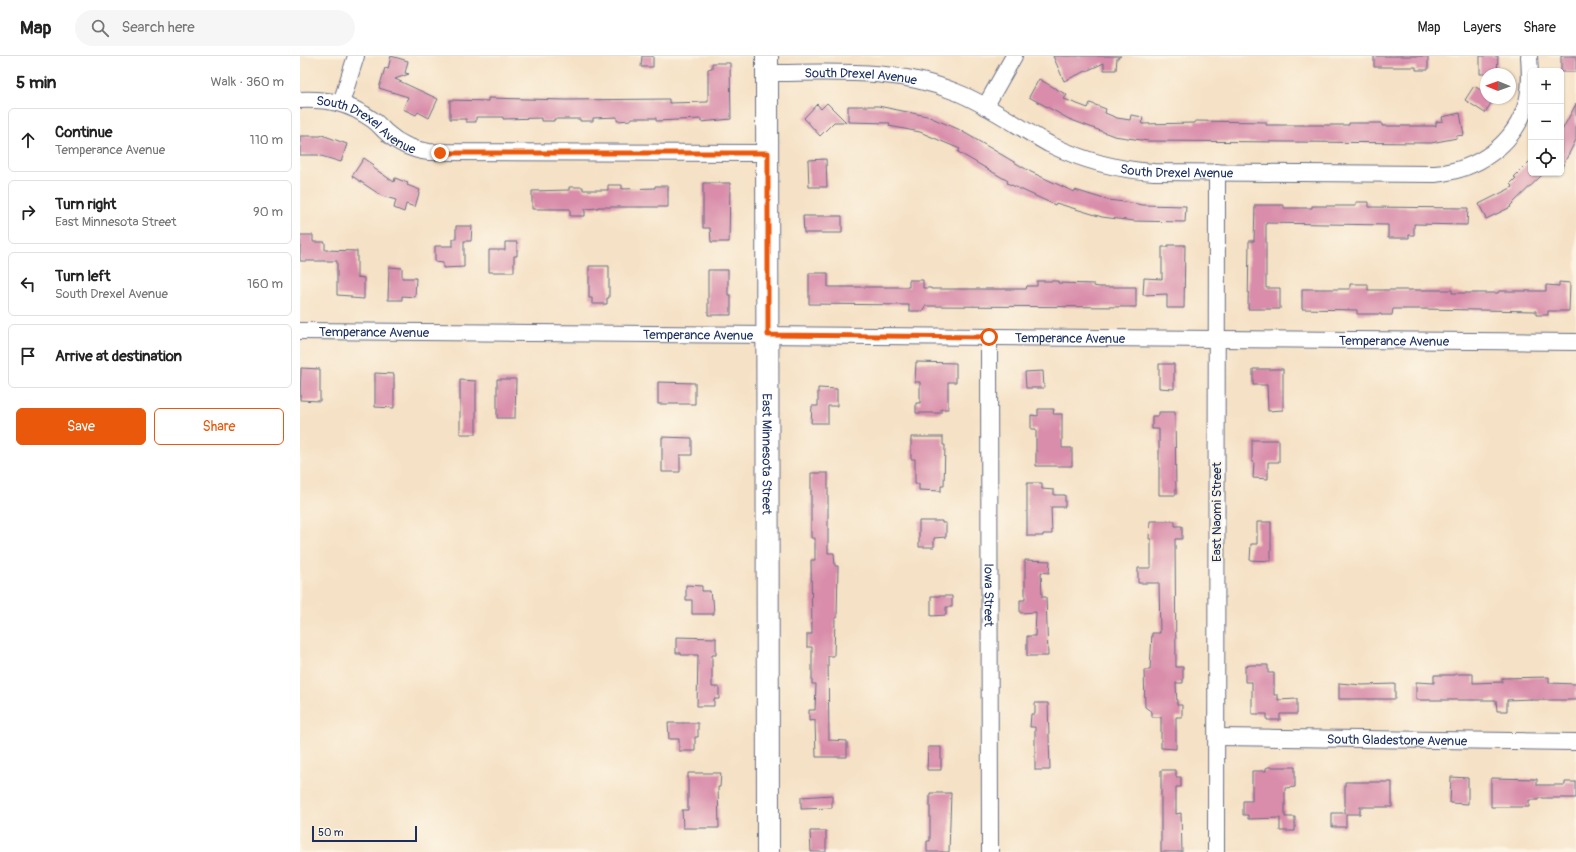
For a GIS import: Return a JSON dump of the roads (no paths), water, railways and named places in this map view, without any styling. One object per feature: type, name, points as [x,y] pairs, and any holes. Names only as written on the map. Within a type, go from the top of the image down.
[{"type":"street","points":[[341,103],[356,56]]},
{"type":"street","points":[[985,107],[1014,56]]},
{"type":"street","name":"South Drexel Avenue","points":[[767,64],[874,73],[924,81],[955,92],[1060,149],[1096,163],[1121,169],[1147,172],[1435,174],[1451,173],[1466,168],[1488,157],[1502,145],[1516,126],[1526,103],[1529,89],[1529,56]]},
{"type":"street","name":"East Minnesota Street","points":[[767,64],[768,852]]},
{"type":"street","name":"South Drexel Avenue","points":[[300,100],[341,103],[365,114],[400,143],[411,148],[429,152],[768,153]]},
{"type":"street","name":"East Naomi Street","points":[[1216,852],[1217,737],[1215,339],[1217,172]]},
{"type":"street","name":"Temperance Avenue","points":[[300,331],[1576,342]]},
{"type":"street","name":"Iowa Street","points":[[989,337],[990,852]]},
{"type":"street","name":"South Gladestone Avenue","points":[[1217,737],[1576,742]]}]
